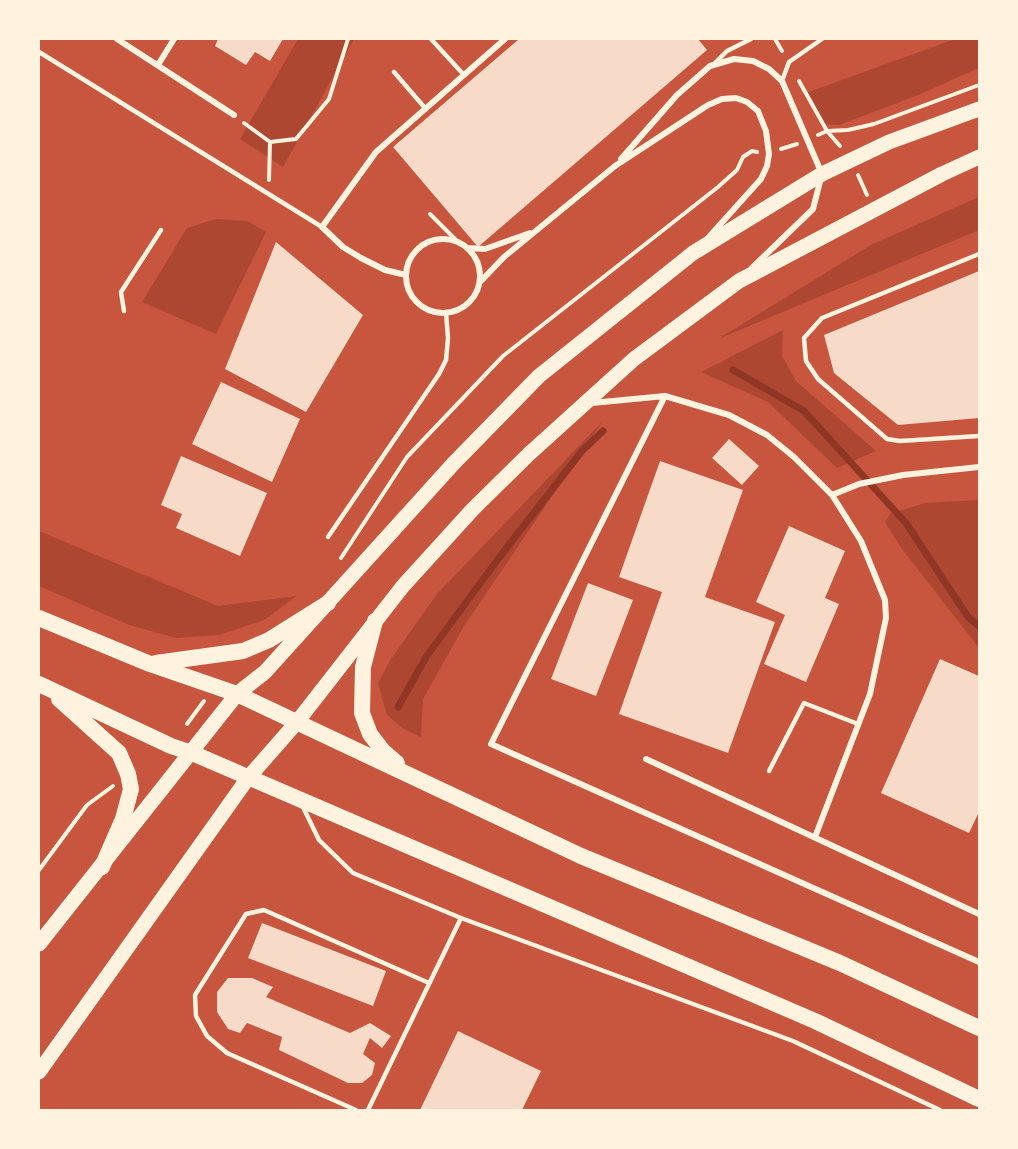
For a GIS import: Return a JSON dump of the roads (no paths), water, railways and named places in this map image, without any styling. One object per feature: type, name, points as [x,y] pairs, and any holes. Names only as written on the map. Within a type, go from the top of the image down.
[{"type":"highway","points":[[150,664],[243,651],[269,640],[328,603]]},
{"type":"highway","points":[[39,618],[150,664],[237,694],[581,856],[840,963],[979,1028]]},
{"type":"highway","points":[[375,621],[363,667],[362,713],[370,735],[382,751],[419,781]]},
{"type":"highway","points":[[42,685],[171,746],[192,753],[815,1021],[979,1099]]},
{"type":"highway","points":[[42,685],[118,753],[128,774],[131,789],[123,819],[102,867]]},
{"type":"main road","points":[[39,944],[237,694],[264,672],[453,464],[539,376],[693,254],[822,174],[889,142],[979,109]]},
{"type":"main road","points":[[39,1072],[248,778],[297,722],[375,621],[473,509],[583,404],[667,333],[739,281],[979,157]]},
{"type":"street","points":[[117,39],[234,116]]},
{"type":"street","points":[[158,65],[174,39]]},
{"type":"street","points":[[406,275],[385,270],[361,258],[322,227],[376,152],[505,39]]},
{"type":"street","points":[[615,166],[677,95],[711,66],[734,59],[753,61],[769,69],[782,81],[822,174],[813,209],[739,281]]},
{"type":"street","points":[[480,282],[504,257],[615,166],[708,105],[722,99],[736,98],[747,102],[758,111],[766,131],[767,166],[761,179],[693,254]]},
{"type":"street","points":[[467,248],[485,249],[509,243],[539,229]]},
{"type":"street","points":[[434,240],[457,242],[467,248],[478,263],[480,282],[469,304],[446,313],[434,312],[413,298],[406,275],[408,263],[423,245],[434,240]]},
{"type":"street","points":[[583,404],[665,396],[729,415],[767,435],[832,495],[861,541],[885,600],[886,618],[880,654],[858,724],[815,837]]},
{"type":"street","points":[[665,396],[491,744],[979,962]]},
{"type":"street","points":[[832,495],[859,484],[903,475],[979,467]]},
{"type":"street","points":[[646,759],[979,914]]},
{"type":"lane","points":[[430,39],[464,75]]},
{"type":"lane","points":[[711,66],[727,51],[751,39]]},
{"type":"lane","points":[[782,81],[789,62],[822,39]]},
{"type":"lane","points":[[39,52],[322,227]]},
{"type":"lane","points":[[394,72],[425,108]]},
{"type":"lane","points":[[124,311],[121,292],[161,230]]},
{"type":"lane","points":[[979,254],[822,318],[804,338],[806,361],[818,379],[887,439],[900,441],[979,436]]},
{"type":"lane","points":[[328,537],[439,374],[446,360],[446,313]]},
{"type":"lane","points":[[769,771],[804,703],[858,724]]},
{"type":"lane","points":[[300,800],[319,840],[353,873],[461,918],[793,1041],[940,1110]]},
{"type":"lane","points":[[356,1110],[227,1053],[207,1036],[196,1016],[195,996],[246,914],[264,910],[429,983]]},
{"type":"lane","points":[[368,1110],[461,918]]},
{"type":"waterway","points":[[733,370],[804,411],[906,523],[968,617],[979,626]]},
{"type":"waterway","points":[[398,707],[426,657],[501,555],[582,451],[603,431]]}]
